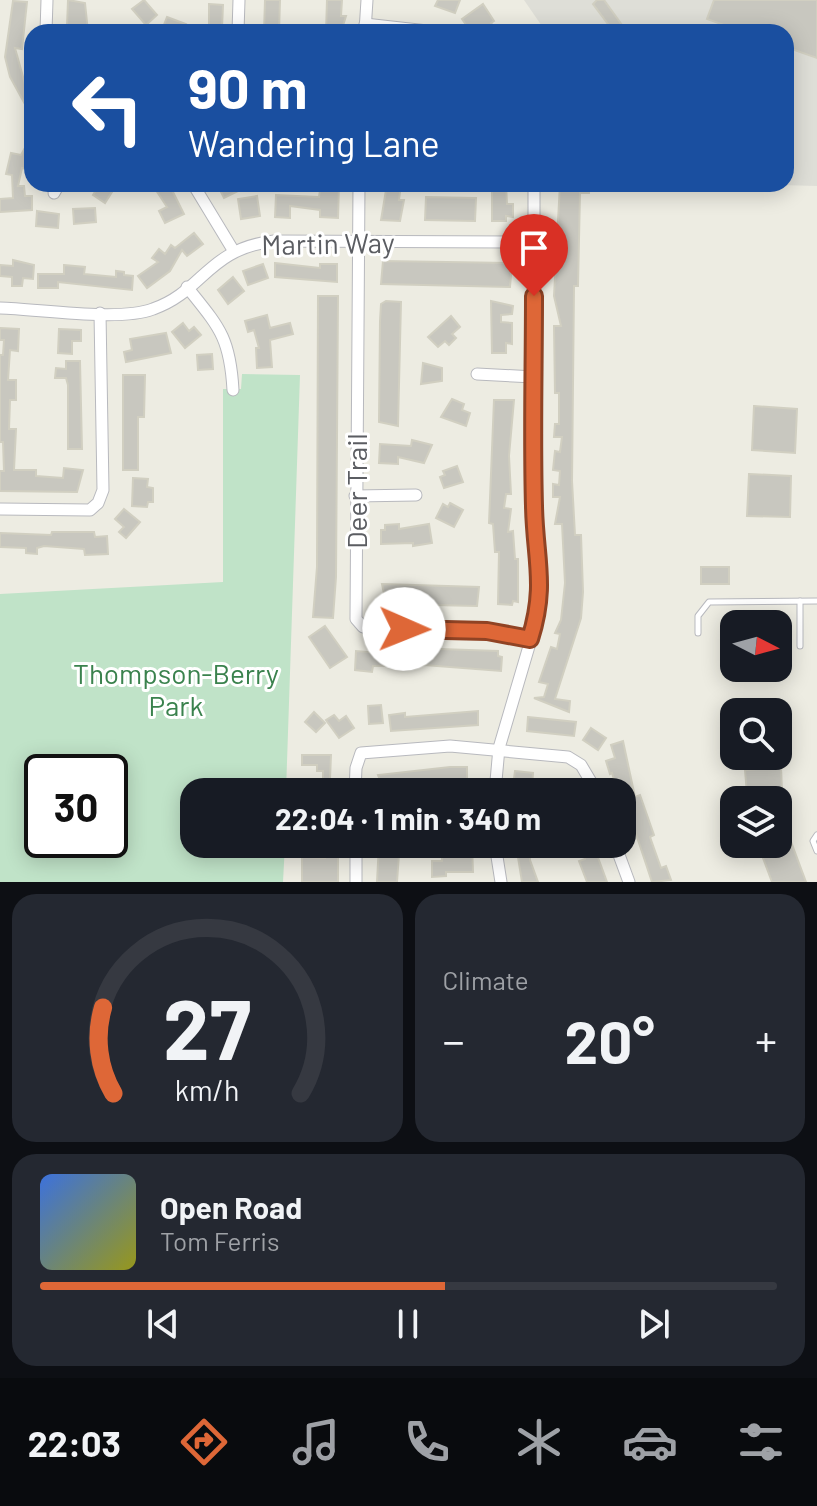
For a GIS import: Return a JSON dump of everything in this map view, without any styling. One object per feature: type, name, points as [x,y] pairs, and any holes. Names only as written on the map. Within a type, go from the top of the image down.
[{"type":"street","points":[[46,24],[47,0]]},
{"type":"street","points":[[238,24],[239,0]]},
{"type":"street","points":[[365,24],[367,0]]},
{"type":"street","points":[[198,192],[233,250]]},
{"type":"street","name":"Deer Trail","points":[[359,192],[355,496],[358,624],[376,628],[487,631],[530,639]]},
{"type":"street","points":[[496,778],[499,748],[540,609],[542,581],[534,512],[534,192]]},
{"type":"street","name":"Martin Way","points":[[0,308],[100,313],[152,310],[233,250],[274,241],[534,242]]},
{"type":"street","points":[[187,287],[226,339],[231,356],[233,390]]},
{"type":"street","points":[[0,509],[90,510],[101,497],[100,313]]},
{"type":"street","points":[[477,374],[534,377]]},
{"type":"street","points":[[355,496],[416,495]]},
{"type":"street","points":[[356,778],[357,760],[367,751],[450,746],[499,748],[568,757],[581,765],[589,778]]},
{"type":"street","points":[[356,858],[356,882]]},
{"type":"street","points":[[497,858],[501,882]]},
{"type":"street","points":[[620,858],[629,882]]},
{"type":"lane","points":[[800,601],[800,646]]},
{"type":"lane","points":[[698,633],[698,616],[709,602],[817,601]]},
{"type":"lane","points":[[817,835],[813,841],[817,851]]},
{"type":"shaded area","points":[[524,0],[817,0],[817,186],[794,185],[794,24],[540,24]]},
{"type":"green space","name":"Thompson-Berry Park","points":[[242,374],[300,375],[286,778],[180,778],[180,858],[284,858],[283,882],[0,882],[0,594],[223,582],[223,389],[241,389]]},
{"type":"building","points":[[68,0],[85,3],[87,24],[67,24]]},
{"type":"building","points":[[144,0],[157,15],[145,24],[132,9]]},
{"type":"building","points":[[265,0],[280,0],[279,24],[264,24]]},
{"type":"building","points":[[327,0],[342,0],[341,16],[346,16],[344,24],[326,24]]},
{"type":"building","points":[[438,0],[460,0],[455,13],[435,6]]},
{"type":"building","points":[[604,0],[621,24],[608,24],[593,4]]},
{"type":"building","points":[[714,0],[817,0],[817,58],[794,50],[794,24],[721,24],[707,19]]},
{"type":"building","points":[[13,1],[27,2],[22,49],[15,48],[24,80],[24,102],[10,77],[5,57]]},
{"type":"building","points":[[209,4],[223,5],[222,24],[209,24]]},
{"type":"building","points":[[483,4],[494,21],[492,24],[465,24],[462,19]]},
{"type":"building","points":[[167,17],[186,24],[164,24]]},
{"type":"building","points":[[24,150],[24,168],[18,186],[24,186],[25,196],[32,196],[32,210],[0,212],[0,199],[13,198],[12,175],[6,174],[11,153],[21,155]]},
{"type":"building","points":[[95,192],[112,192],[105,203],[93,195]]},
{"type":"building","points":[[157,192],[173,192],[184,214],[165,223],[159,211],[167,207]]},
{"type":"building","points":[[221,192],[236,192],[224,198]]},
{"type":"building","points":[[320,192],[339,192],[338,218],[320,217],[320,210],[290,206],[290,218],[275,217],[276,195],[319,197]]},
{"type":"building","points":[[386,192],[400,192],[399,200],[404,200],[400,221],[381,220]]},
{"type":"building","points":[[492,192],[506,192],[507,204],[513,204],[513,217],[506,216],[506,221],[492,221]]},
{"type":"building","points":[[560,192],[589,192],[580,193],[578,286],[574,286],[572,481],[575,535],[581,535],[583,592],[581,618],[555,699],[570,701],[569,712],[534,698],[544,697],[548,684],[539,682],[551,647],[557,649],[560,634],[555,633],[561,620],[565,583],[562,524],[555,524],[560,497],[553,497],[553,484],[559,485],[560,471],[553,470],[555,451],[560,452],[562,437],[554,437],[555,424],[559,424],[559,393],[555,393],[554,326],[561,326],[554,296]]},
{"type":"building","points":[[257,196],[260,216],[241,219],[238,199]]},
{"type":"building","points":[[426,197],[476,198],[475,221],[425,220]]},
{"type":"building","points":[[95,208],[96,222],[74,224],[73,209]]},
{"type":"building","points":[[37,211],[59,214],[58,228],[36,226]]},
{"type":"building","points":[[194,233],[203,244],[187,256],[182,250],[170,271],[147,288],[138,276],[158,262],[152,258],[159,249],[165,254],[171,245],[175,248]]},
{"type":"building","points":[[13,260],[34,265],[33,279],[23,278],[22,286],[12,286],[12,277],[0,276],[0,265],[13,266]]},
{"type":"building","points":[[383,261],[512,263],[510,287],[381,284]]},
{"type":"building","points":[[275,263],[320,268],[320,264],[337,264],[337,282],[275,277]]},
{"type":"building","points":[[263,264],[268,278],[248,285],[243,271]]},
{"type":"building","points":[[64,265],[85,267],[84,274],[116,277],[116,271],[124,272],[124,275],[133,276],[132,290],[58,282],[58,288],[38,288],[38,274],[64,274]]},
{"type":"building","points":[[233,277],[244,291],[228,304],[218,290]]},
{"type":"building","points":[[318,296],[338,296],[333,618],[313,617],[317,567]]},
{"type":"building","points":[[386,301],[401,302],[398,426],[379,422],[380,321],[381,304]]},
{"type":"building","points":[[491,301],[513,306],[512,314],[501,315],[501,322],[512,323],[512,344],[506,343],[506,353],[492,353]]},
{"type":"building","points":[[267,315],[270,328],[290,323],[293,334],[270,340],[272,367],[257,368],[256,348],[259,348],[254,330],[248,332],[245,321]]},
{"type":"building","points":[[451,316],[460,327],[452,334],[456,338],[449,345],[445,341],[438,347],[428,337]]},
{"type":"building","points":[[183,323],[189,331],[194,327],[201,335],[185,348],[172,332]]},
{"type":"building","points":[[0,328],[19,329],[18,351],[10,350],[8,380],[16,380],[16,400],[10,400],[9,429],[16,429],[14,470],[36,470],[36,476],[63,478],[64,468],[83,470],[77,492],[0,491],[0,471],[4,471],[3,442],[0,442],[0,355],[3,355],[4,340],[0,340]]},
{"type":"building","points":[[59,329],[81,330],[81,341],[72,341],[72,354],[58,353]]},
{"type":"building","points":[[166,333],[171,353],[126,362],[124,352],[132,350],[130,339]]},
{"type":"building","points":[[212,354],[213,369],[198,370],[197,355]]},
{"type":"building","points":[[66,361],[80,361],[82,449],[68,449],[68,385],[66,378],[55,378],[56,368],[66,369]]},
{"type":"building","points":[[423,363],[442,368],[442,381],[421,384]]},
{"type":"building","points":[[123,375],[145,375],[144,417],[138,417],[138,470],[123,470]]},
{"type":"building","points":[[452,399],[464,404],[462,410],[470,413],[466,426],[441,417]]},
{"type":"building","points":[[494,400],[514,400],[509,456],[511,494],[506,494],[504,508],[511,509],[508,532],[513,531],[515,559],[518,559],[518,602],[513,601],[512,605],[498,604],[499,552],[495,552],[493,524],[489,523]]},
{"type":"building","points":[[754,406],[797,409],[795,453],[752,450]]},
{"type":"building","points":[[412,440],[432,445],[424,463],[398,457],[398,464],[379,463],[380,444],[411,446]]},
{"type":"building","points":[[457,466],[463,482],[444,488],[440,477],[445,475],[443,471]]},
{"type":"building","points":[[749,474],[791,476],[790,517],[747,516]]},
{"type":"building","points":[[133,478],[148,479],[147,487],[153,488],[153,502],[148,502],[147,507],[132,506]]},
{"type":"building","points":[[450,503],[463,510],[454,527],[436,518],[443,504],[448,507]]},
{"type":"building","points":[[124,509],[140,522],[126,538],[119,532],[124,527],[115,519]]},
{"type":"building","points":[[399,524],[399,529],[429,524],[432,543],[413,546],[413,543],[381,544],[381,530],[385,530],[385,525]]},
{"type":"building","points":[[52,532],[94,532],[95,537],[107,536],[108,554],[85,555],[84,549],[44,546],[37,548],[37,554],[26,553],[26,548],[0,547],[0,533],[51,535]]},
{"type":"building","points":[[701,567],[729,567],[729,584],[701,584]]},
{"type":"building","points":[[382,584],[479,587],[477,606],[386,604]]},
{"type":"building","points":[[325,626],[347,657],[330,668],[309,637]]},
{"type":"building","points":[[380,647],[498,651],[498,656],[502,657],[501,671],[424,665],[373,666],[372,672],[355,670],[356,651],[380,653]]},
{"type":"building","points":[[381,705],[383,723],[369,724],[368,706]]},
{"type":"building","points":[[478,711],[478,725],[391,731],[389,715],[405,713],[405,717]]},
{"type":"building","points":[[314,712],[325,723],[316,732],[305,722]]},
{"type":"building","points":[[334,715],[339,721],[346,716],[354,728],[339,738],[326,720]]},
{"type":"building","points":[[528,717],[576,722],[574,736],[527,731]]},
{"type":"building","points":[[591,728],[606,738],[598,750],[583,740]]},
{"type":"building","points":[[623,741],[631,778],[614,778],[610,774],[606,761],[615,758],[611,745]]},
{"type":"building","points":[[302,755],[331,755],[330,778],[323,778],[323,771],[317,771],[317,765],[302,765]]},
{"type":"building","points":[[467,767],[467,778],[379,778],[378,775]]},
{"type":"building","points":[[745,770],[781,770],[782,786],[746,786]]},
{"type":"building","points":[[515,771],[533,773],[533,778],[514,778]]},
{"type":"building","points":[[640,795],[661,868],[666,866],[671,880],[652,882],[636,834],[636,797]]},
{"type":"building","points":[[792,844],[806,882],[772,882],[763,858],[792,858]]},
{"type":"building","points":[[302,858],[338,858],[338,882],[302,882]]},
{"type":"building","points":[[378,858],[399,858],[397,882],[377,882]]},
{"type":"building","points":[[442,858],[472,858],[473,872],[446,872],[446,876],[432,877],[432,861],[442,861]]},
{"type":"building","points":[[518,858],[530,858],[538,882],[522,882]]},
{"type":"building","points":[[598,858],[607,882],[587,882],[579,861]]},
{"type":"route","points":[[404,629],[487,631],[530,639],[540,609],[542,581],[534,520],[534,296]]}]
